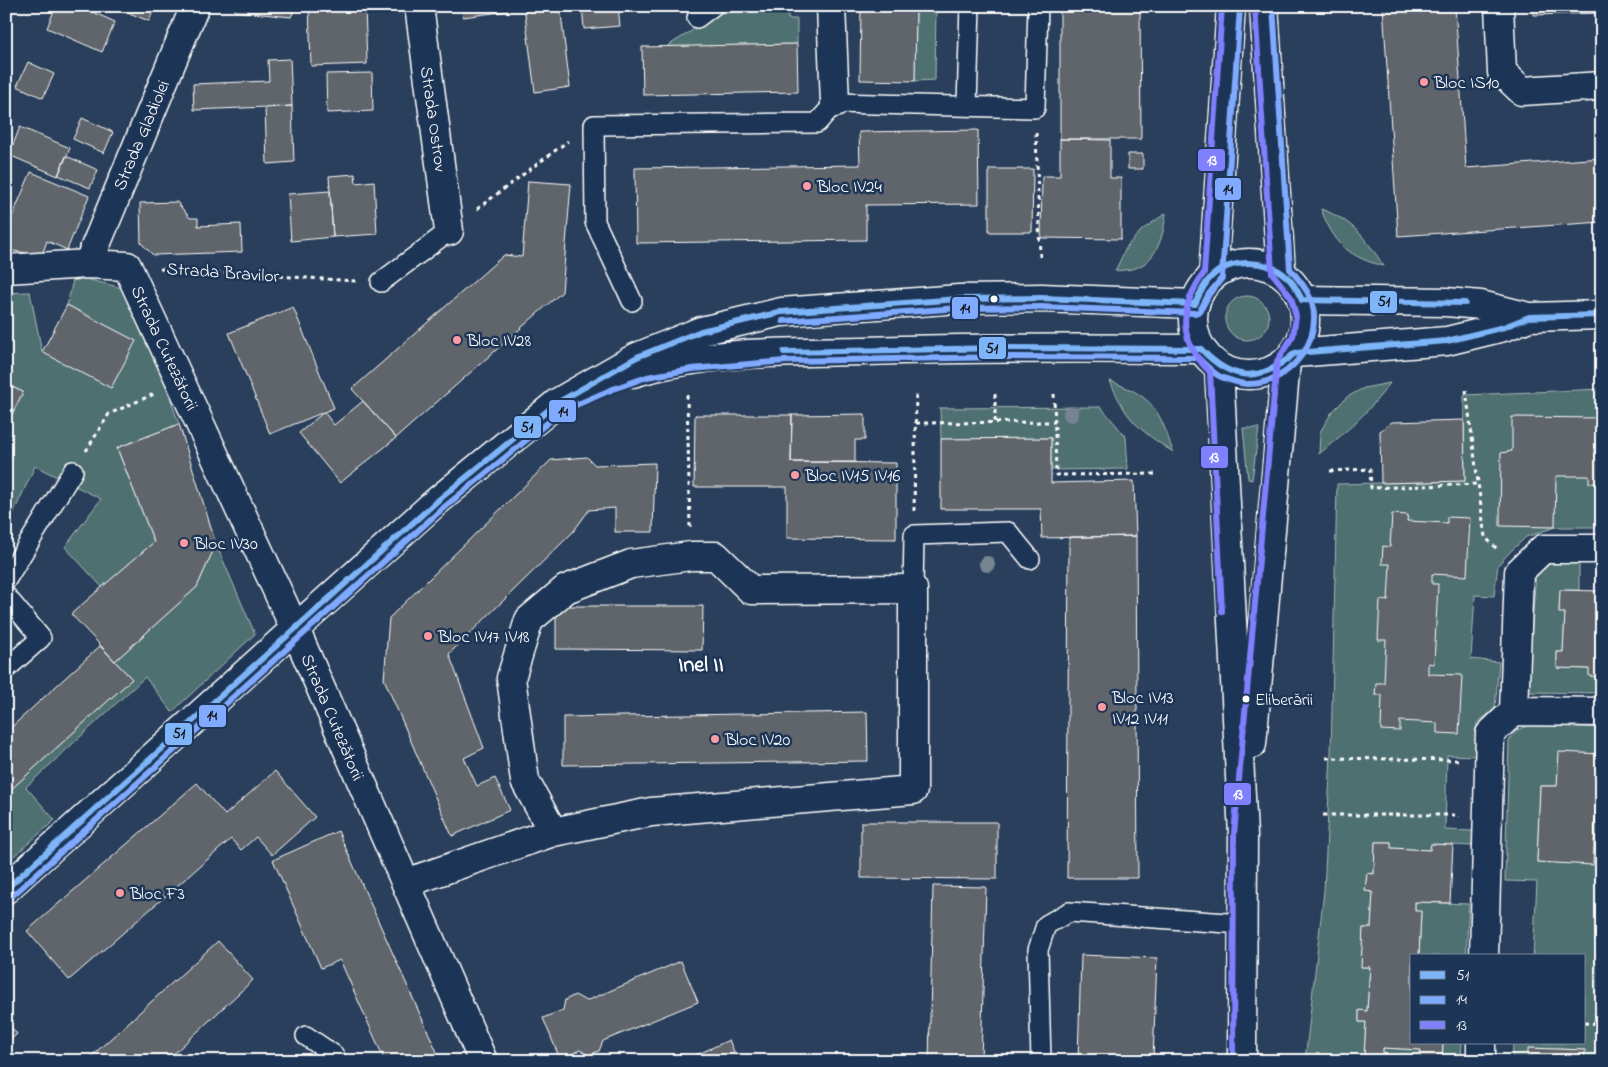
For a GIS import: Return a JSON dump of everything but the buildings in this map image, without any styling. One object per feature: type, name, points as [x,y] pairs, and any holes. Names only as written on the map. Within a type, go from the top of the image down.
[{"type":"street","name":"Strada Gladiolei","points":[[88,264],[195,6]]},
{"type":"street","name":"Strada Ostrov","points":[[419,6],[449,231]]},
{"type":"street","points":[[831,6],[835,103]]},
{"type":"street","points":[[1213,276],[1231,6]]},
{"type":"street","points":[[1264,6],[1281,272]]},
{"type":"street","points":[[1499,6],[1502,72],[1522,91],[1602,86]]},
{"type":"street","points":[[1256,263],[1281,272],[1296,288],[1302,300],[1306,314],[1305,328],[1301,341],[1290,357],[1275,369],[1261,374],[1245,376],[1230,373],[1210,358],[1195,335],[1192,319],[1195,304],[1202,289],[1213,276],[1227,267],[1256,263]]},
{"type":"street","points":[[6,269],[88,264],[127,266]]},
{"type":"street","name":"Strada Cutezătorii","points":[[127,266],[295,629],[483,1061]]},
{"type":"street","points":[[6,889],[436,502],[557,403],[636,357],[701,331],[782,312],[968,299],[1040,298],[1195,304]]},
{"type":"street","points":[[1302,300],[1446,302],[1481,305],[1529,317],[1602,315]]},
{"type":"street","points":[[1290,357],[1447,340],[1504,327],[1529,317]]},
{"type":"street","points":[[557,403],[610,380],[645,369],[692,360],[785,352],[977,348],[1210,358]]},
{"type":"street","points":[[1243,834],[1290,357]]},
{"type":"street","points":[[1210,358],[1243,834],[1242,1061]]},
{"type":"street","points":[[1484,954],[1490,734],[1514,711],[1519,572],[1543,549],[1602,549]]},
{"type":"street","points":[[406,884],[553,832],[651,812],[913,790],[913,590],[751,590],[716,556],[691,556],[631,564],[566,589],[529,620],[511,678],[525,781],[553,832]]},
{"type":"street","points":[[1514,711],[1602,712]]},
{"type":"street","points":[[1481,1044],[1481,1061]]},
{"type":"lane","points":[[697,18],[714,6]]},
{"type":"lane","points":[[967,105],[970,6]]},
{"type":"lane","points":[[632,301],[595,222],[594,125],[817,123],[835,103],[1036,108],[1038,6]]},
{"type":"lane","points":[[381,282],[449,231]]},
{"type":"lane","points":[[6,580],[73,471]]},
{"type":"lane","points":[[913,590],[914,535],[1008,532],[1030,559]]},
{"type":"lane","points":[[6,596],[41,638],[6,669]]},
{"type":"lane","points":[[1041,1061],[1038,950],[1046,925],[1069,912],[1242,924]]},
{"type":"lane","points":[[306,1036],[334,1056],[336,1061]]},
{"type":"path","points":[[1036,108],[1040,257]]},
{"type":"path","points":[[449,231],[582,130],[594,125]]},
{"type":"path","name":"Strada Bravilor","points":[[127,266],[381,282]]},
{"type":"path","points":[[73,471],[109,414],[180,382]]},
{"type":"path","points":[[1466,390],[1485,537],[1519,572]]},
{"type":"path","points":[[914,535],[916,394]]},
{"type":"path","points":[[995,394],[995,423]]},
{"type":"path","points":[[1054,394],[1056,475],[1158,474]]},
{"type":"path","points":[[686,395],[691,556]]},
{"type":"path","points":[[916,422],[1055,422]]},
{"type":"path","points":[[1330,471],[1370,469],[1371,488],[1478,484]]},
{"type":"path","points":[[1326,758],[1489,760]]},
{"type":"path","points":[[1323,815],[1487,816]]},
{"type":"path","points":[[1586,1023],[1602,1024]]},
{"type":"green space","points":[[731,6],[788,6],[788,19],[797,19],[797,44],[666,47]]},
{"type":"green space","points":[[916,6],[936,6],[935,80],[915,81]]},
{"type":"green space","points":[[1321,209],[1342,219],[1358,232],[1384,266],[1361,258],[1344,247],[1331,231]]},
{"type":"green space","points":[[1166,213],[1164,229],[1155,252],[1150,259],[1136,268],[1115,271],[1127,246],[1142,230]]},
{"type":"green space","points":[[74,276],[134,291],[179,424],[117,448],[154,542],[102,587],[65,547],[101,499],[35,466],[8,525],[6,524],[6,426],[23,392],[6,384],[6,293],[30,292],[42,352],[135,341],[67,305]]},
{"type":"green space","points":[[1251,296],[1263,302],[1268,309],[1268,327],[1263,334],[1256,339],[1243,340],[1235,337],[1228,330],[1225,314],[1228,306],[1235,299]]},
{"type":"green space","points":[[1110,381],[1136,393],[1153,406],[1159,415],[1173,452],[1135,423],[1122,406]]},
{"type":"green space","points":[[1390,383],[1357,421],[1319,454],[1320,432],[1332,412],[1347,397],[1364,388]]},
{"type":"green space","points":[[1602,389],[1602,527],[1555,527],[1526,537],[1498,565],[1494,596],[1475,595],[1471,659],[1499,662],[1495,709],[1477,723],[1476,756],[1447,755],[1445,830],[1473,831],[1472,846],[1431,844],[1430,850],[1391,848],[1391,842],[1375,842],[1374,874],[1367,874],[1365,891],[1373,892],[1371,928],[1363,928],[1362,967],[1370,967],[1367,1011],[1359,1011],[1359,1022],[1366,1022],[1364,1057],[1383,1058],[1383,1048],[1421,1050],[1420,1060],[1439,1061],[1305,1061],[1324,891],[1331,754],[1337,484],[1465,481],[1464,395]]},
{"type":"green space","points":[[1101,407],[1126,437],[1128,469],[1051,470],[1051,438],[941,439],[940,408]]},
{"type":"green space","points":[[1243,428],[1259,428],[1252,480],[1248,479]]},
{"type":"green space","points":[[216,544],[255,634],[172,712],[145,677],[26,787],[55,820],[6,863],[6,794],[132,679],[115,661],[197,587]]},
{"type":"green space","points":[[1579,562],[1579,590],[1560,590],[1559,612],[1565,613],[1563,652],[1557,652],[1557,668],[1589,669],[1602,677],[1602,693],[1527,692],[1536,572],[1546,564]]},
{"type":"green space","points":[[1531,725],[1602,728],[1602,754],[1557,786],[1540,786],[1537,862],[1593,864],[1596,806],[1602,806],[1602,1061],[1584,1061],[1584,1050],[1529,1048],[1528,1061],[1512,1061],[1513,1044],[1586,1044],[1586,954],[1533,954],[1537,882],[1505,881],[1509,741],[1517,730]]},
{"type":"green space","points":[[1415,902],[1469,904],[1466,954],[1419,954],[1421,912],[1415,911]]},
{"type":"green space","points":[[1443,1044],[1462,1044],[1461,1061],[1442,1061]]},
{"type":"transit line","name":"13","points":[[1222,6],[1204,273],[1189,299],[1185,324],[1192,348],[1199,360],[1210,372],[1222,611]]},
{"type":"transit line","name":"14","points":[[12,896],[442,509],[562,411],[613,389],[647,377],[692,369],[785,361],[1006,357],[1198,358],[1218,376],[1241,383],[1260,383],[1284,373],[1294,365],[1308,344],[1312,332],[1314,311],[1303,285],[1290,269],[1273,6]]},
{"type":"transit line","name":"14","points":[[783,321],[959,308],[1041,307],[1195,313],[1200,311],[1209,294],[1222,278],[1240,7]]},
{"type":"transit line","name":"13","points":[[1233,1061],[1234,834],[1277,361],[1293,336],[1296,316],[1291,297],[1272,273],[1255,7]]},
{"type":"transit line","name":"51","points":[[1195,304],[1211,277],[1228,266],[1249,263],[1259,264],[1279,271],[1292,282],[1302,300]]},
{"type":"transit line","name":"51","points":[[6,889],[436,502],[557,403],[637,357],[701,331],[781,312],[959,299],[1041,298],[1195,304]]},
{"type":"transit line","name":"51","points":[[1302,300],[1465,303]]},
{"type":"transit line","name":"51","points":[[1295,353],[1447,341],[1504,327],[1529,317],[1602,315]]},
{"type":"transit line","name":"51","points":[[784,352],[1006,348],[1201,349]]},
{"type":"transit line","name":"51","points":[[1201,349],[1224,368],[1235,373],[1247,375],[1270,370],[1295,353]]},
{"type":"place","name":"Bloc IS10","points":[[1424,82]]},
{"type":"place","name":"Bloc IV24","points":[[807,186]]},
{"type":"place","name":"Bloc IV28","points":[[457,340]]},
{"type":"place","name":"Bloc IV15 IV16","points":[[795,475]]},
{"type":"place","name":"Bloc IV30","points":[[184,543]]},
{"type":"place","name":"Bloc IV17 IV18","points":[[428,636]]},
{"type":"place","name":"Eliberării","points":[[1246,699]]},
{"type":"place","name":"Bloc IV13 IV12 IV11","points":[[1102,707]]},
{"type":"place","name":"Bloc IV20","points":[[715,739]]},
{"type":"place","name":"Bloc F3","points":[[120,893]]},
{"type":"district","name":"Inel II","points":[[701,663]]}]
